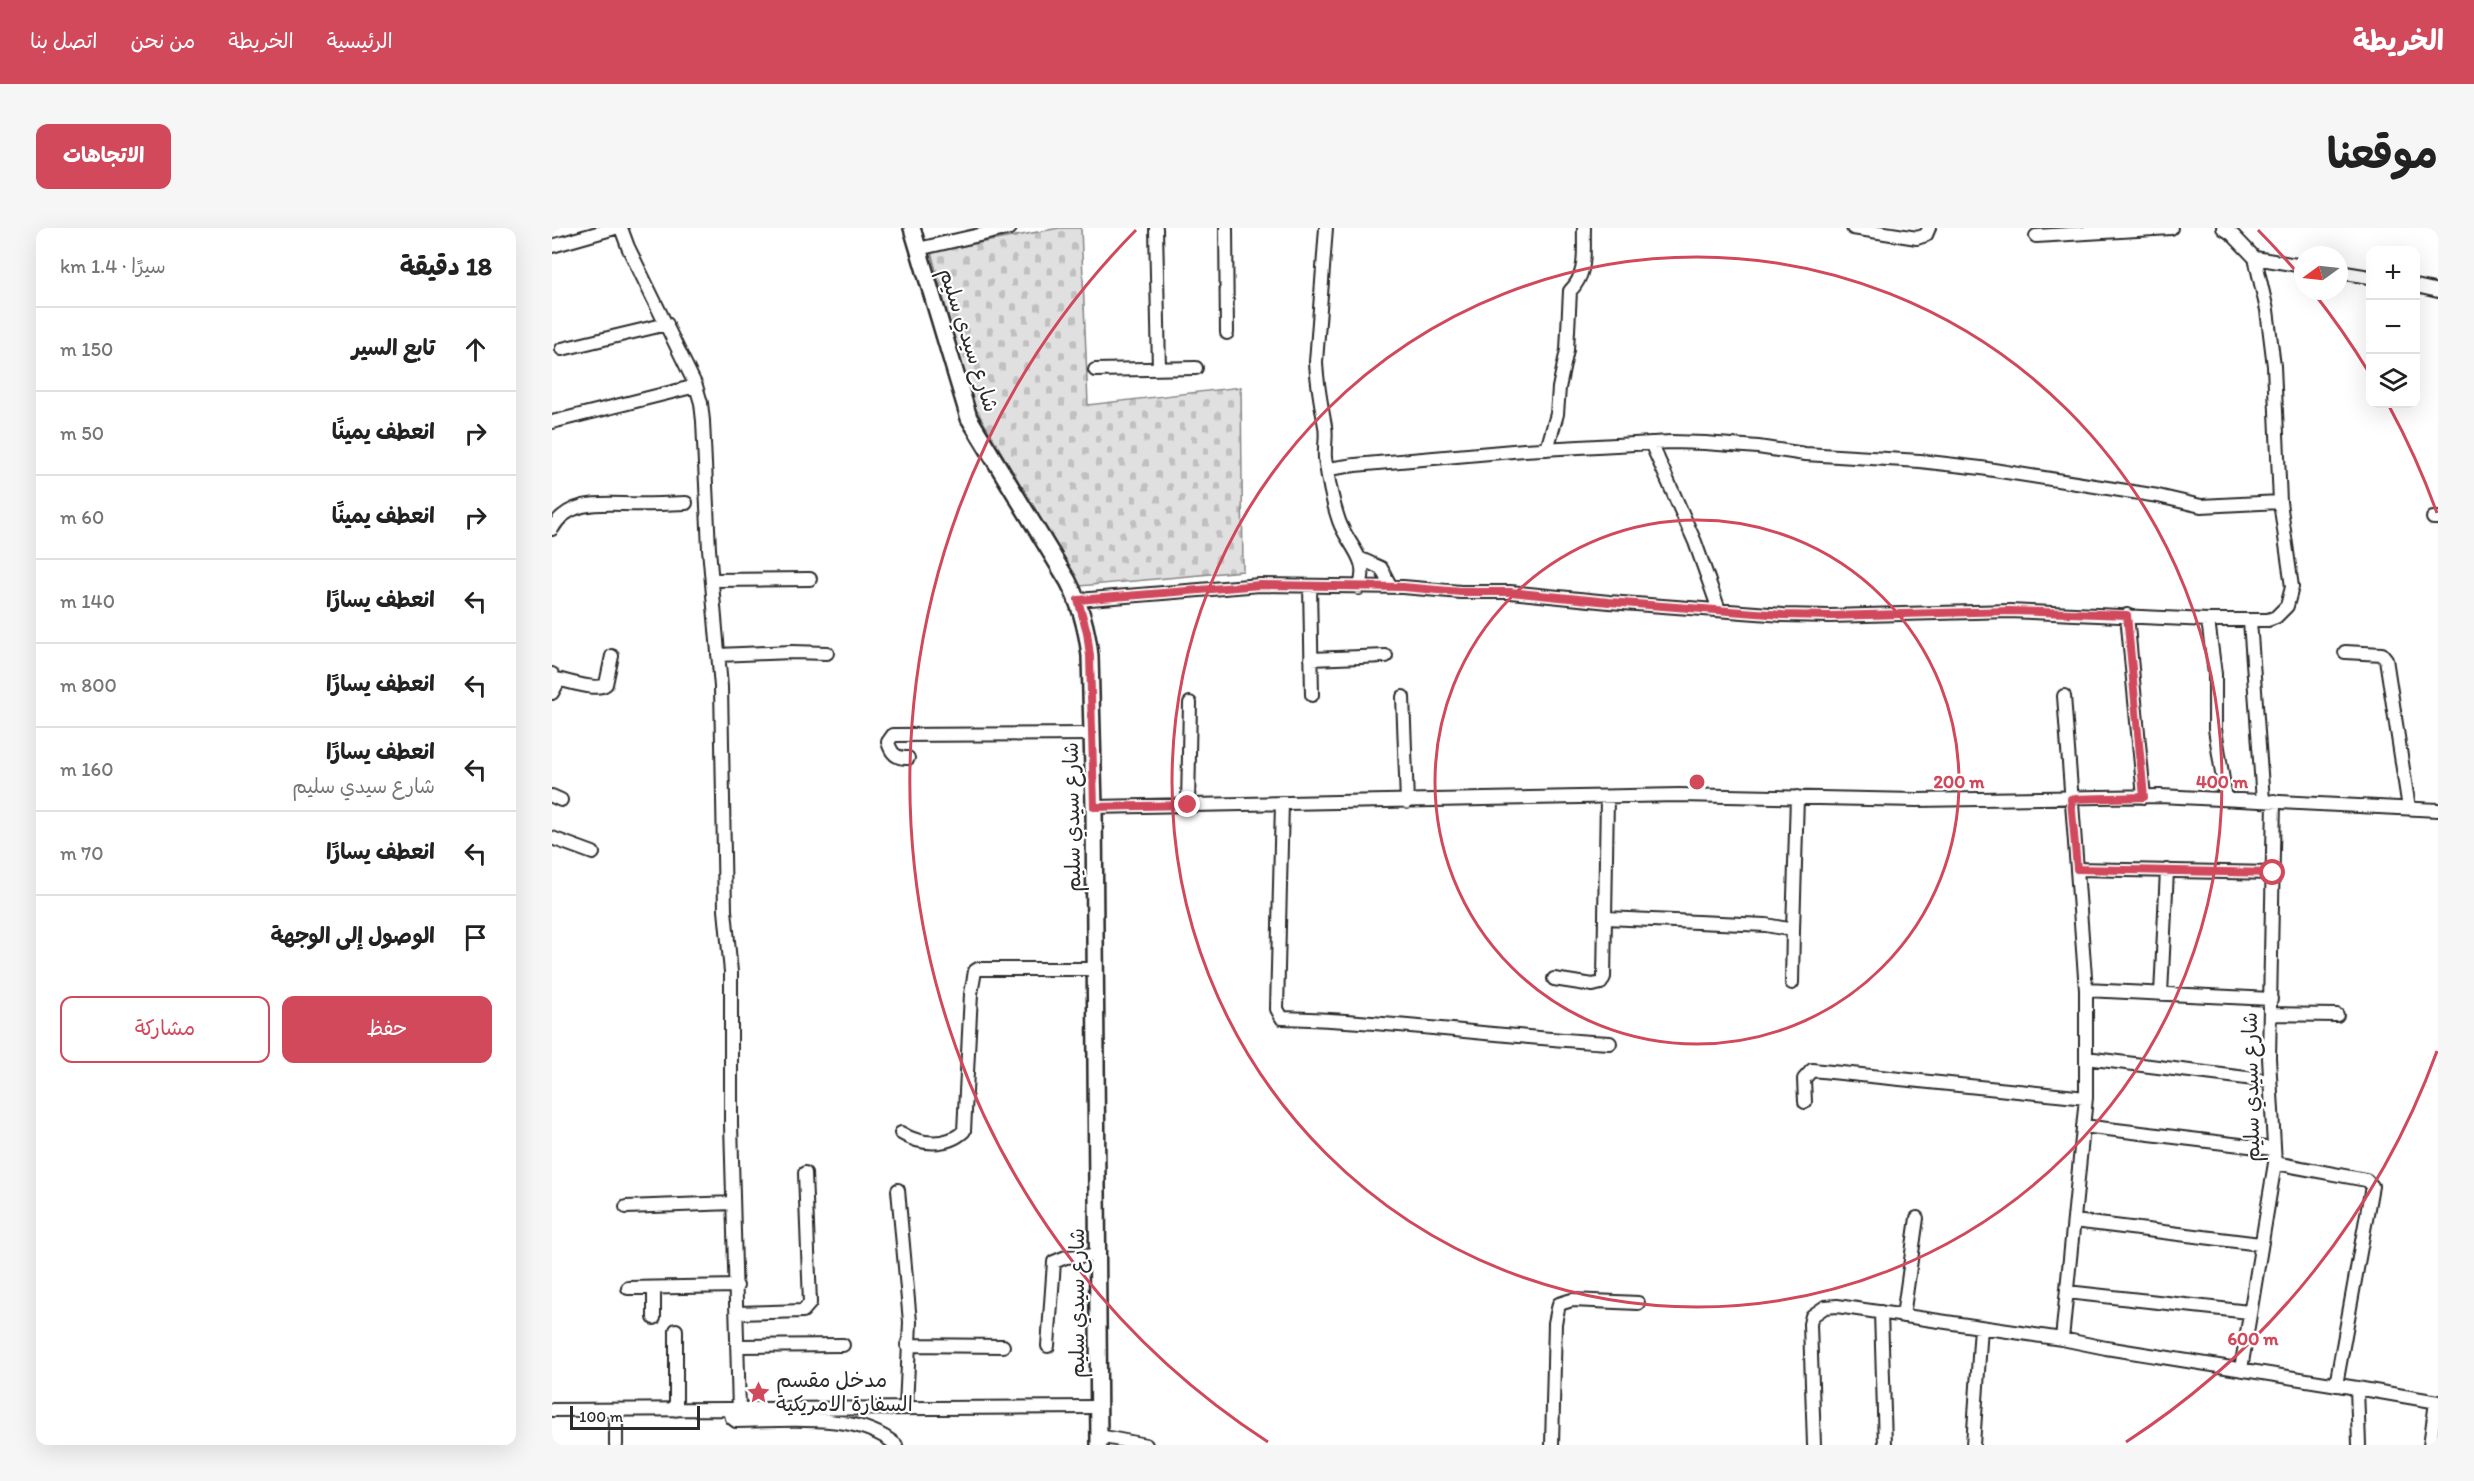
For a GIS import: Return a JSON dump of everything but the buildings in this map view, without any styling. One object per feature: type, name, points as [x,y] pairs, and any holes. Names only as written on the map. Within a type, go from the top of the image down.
[{"type":"main road","name":"شارع سيدي سليم","points":[[912,228],[969,418],[1078,600],[1087,632],[1090,656],[1094,807],[1099,1441]]},
{"type":"street","points":[[552,246],[615,228]]},
{"type":"street","points":[[621,228],[628,247],[696,386],[703,421],[718,655],[723,764],[725,910],[731,972],[731,1124],[738,1313],[735,1410],[732,1418],[736,1421],[818,1420],[869,1430],[896,1445]]},
{"type":"street","points":[[918,249],[1010,228]]},
{"type":"street","points":[[1156,228],[1159,369]]},
{"type":"street","points":[[1227,228],[1227,333]]},
{"type":"street","points":[[1326,228],[1316,362],[1317,383],[1325,426],[1330,490],[1345,536],[1361,559],[1363,578],[1359,588]]},
{"type":"street","points":[[1547,449],[1557,414],[1559,388],[1568,350],[1570,291],[1578,284],[1581,277],[1584,228]]},
{"type":"street","points":[[1853,228],[1917,238],[1926,235],[1929,228]]},
{"type":"street","points":[[2037,237],[2171,228]]},
{"type":"street","points":[[1078,600],[1260,585],[1390,587],[1461,592],[1510,592],[1598,601],[1830,616],[2010,611],[2208,620],[2268,620],[2276,617],[2287,606],[2290,598],[2291,576],[2280,502],[2274,366],[2267,310],[2255,258],[2223,228]]},
{"type":"street","points":[[2255,258],[2294,264]]},
{"type":"street","points":[[2348,274],[2366,277]]},
{"type":"street","points":[[2420,287],[2438,291]]},
{"type":"street","points":[[561,349],[667,324]]},
{"type":"street","points":[[1095,370],[1196,368]]},
{"type":"street","points":[[552,422],[696,386]]},
{"type":"street","points":[[1328,469],[1547,449],[1651,443],[1716,443],[1805,454],[1961,466],[2158,496],[2201,506],[2280,502]]},
{"type":"street","points":[[1651,443],[1695,542],[1719,610]]},
{"type":"street","points":[[552,529],[558,519],[588,504],[686,503]]},
{"type":"street","points":[[1361,559],[1381,568],[1390,587]]},
{"type":"street","points":[[712,580],[810,579]]},
{"type":"street","points":[[1310,586],[1312,695]]},
{"type":"street","points":[[2127,615],[2144,797]]},
{"type":"street","points":[[2208,620],[2215,674],[2215,729],[2226,799]]},
{"type":"street","name":"شارع سيدي سليم","points":[[2241,1369],[2275,1163],[2270,1081],[2273,873],[2269,801],[2250,621]]},
{"type":"street","points":[[718,655],[792,652],[827,654]]},
{"type":"street","points":[[2344,652],[2382,654],[2386,659],[2409,808]]},
{"type":"street","points":[[552,693],[556,689],[554,676],[596,688],[603,687],[606,684],[612,656]]},
{"type":"street","points":[[1311,658],[1386,656]]},
{"type":"street","points":[[2062,1339],[2086,1098],[2086,990],[2064,696]]},
{"type":"street","points":[[1403,697],[1407,802]]},
{"type":"street","points":[[1188,805],[1190,703]]},
{"type":"street","points":[[908,758],[901,758],[893,754],[888,742],[890,738],[904,734],[1091,734]]},
{"type":"street","points":[[1094,807],[1679,795],[1917,800],[2144,797],[2438,810]]},
{"type":"street","points":[[1792,982],[1797,796]]},
{"type":"street","points":[[1554,979],[1593,985],[1601,983],[1605,969],[1607,798]]},
{"type":"street","points":[[1282,803],[1277,1009],[1278,1015],[1282,1018],[1407,1028],[1438,1027],[1556,1040],[1610,1043]]},
{"type":"street","points":[[552,838],[593,853]]},
{"type":"street","points":[[2077,869],[2273,873]]},
{"type":"street","points":[[2161,994],[2167,870]]},
{"type":"street","points":[[1605,918],[1754,925],[1793,930]]},
{"type":"street","points":[[901,1133],[920,1142],[937,1143],[954,1138],[964,1131],[972,982],[978,969],[1095,969]]},
{"type":"street","points":[[2086,990],[2271,999]]},
{"type":"street","points":[[2270,1014],[2337,1015]]},
{"type":"street","points":[[2086,1058],[2270,1081]]},
{"type":"street","points":[[1805,1102],[1804,1079],[1812,1070],[2086,1098]]},
{"type":"street","points":[[2083,1126],[2274,1149]]},
{"type":"street","points":[[2275,1163],[2366,1180],[2372,1186],[2336,1385]]},
{"type":"street","points":[[738,1313],[803,1311],[808,1308],[810,1303],[805,1173]]},
{"type":"street","points":[[898,1190],[910,1322],[906,1407]]},
{"type":"street","points":[[626,1207],[734,1203]]},
{"type":"street","points":[[1903,1316],[1917,1218]]},
{"type":"street","points":[[2074,1221],[2260,1244]]},
{"type":"street","points":[[1048,1346],[1054,1262],[1066,1257],[1098,1255]]},
{"type":"street","points":[[628,1288],[737,1286]]},
{"type":"street","points":[[654,1288],[654,1318]]},
{"type":"street","points":[[2067,1292],[2249,1312]]},
{"type":"street","points":[[1552,1445],[1555,1323],[1559,1304],[1572,1300],[1638,1303]]},
{"type":"street","points":[[1814,1445],[1810,1324],[1812,1316],[1825,1307],[1838,1306],[2062,1339],[2437,1402],[2430,1445]]},
{"type":"street","points":[[1881,1312],[1886,1445]]},
{"type":"street","points":[[1973,1445],[1981,1327]]},
{"type":"street","points":[[676,1330],[676,1410]]},
{"type":"street","points":[[738,1347],[843,1345]]},
{"type":"street","points":[[908,1345],[1003,1346]]},
{"type":"street","points":[[2357,1388],[2358,1445]]},
{"type":"street","points":[[552,1410],[1099,1407]]},
{"type":"street","points":[[615,1410],[616,1445]]},
{"type":"street","points":[[1099,1441],[1146,1445]]},
{"type":"green space","points":[[1059,228],[1081,228],[1088,405],[1241,387],[1243,571],[1080,586],[971,401],[931,252]]},
{"type":"place","name":"مدخل مقسم السفارة الامريكية","points":[[758,1392]]},
{"type":"route","points":[[1188,805],[1094,807],[1090,656],[1087,632],[1078,600],[1260,585],[1403,587],[1434,591],[1510,592],[1665,607],[1783,615],[1830,616],[2010,611],[2127,615],[2144,797],[2071,799],[2077,869],[2273,873]]}]
